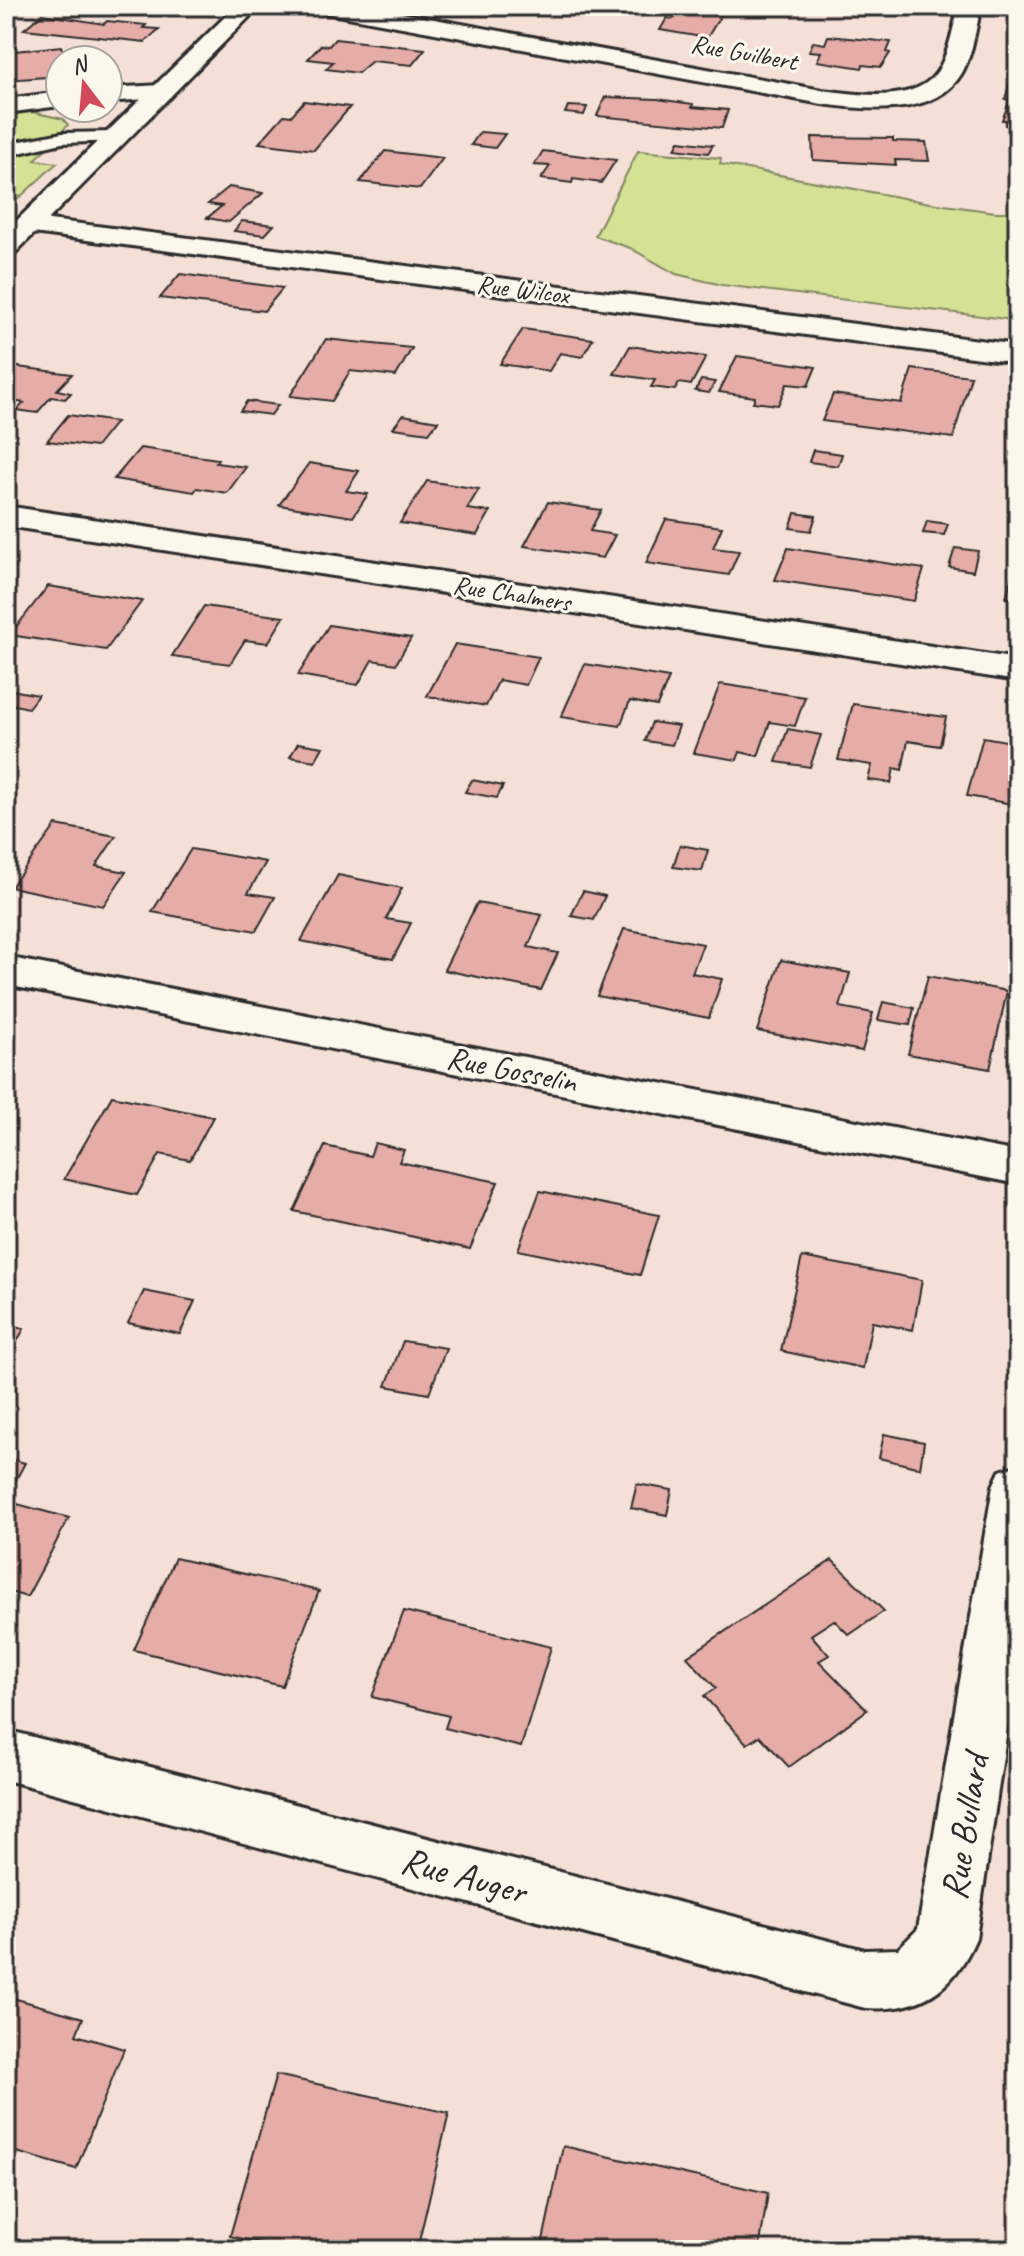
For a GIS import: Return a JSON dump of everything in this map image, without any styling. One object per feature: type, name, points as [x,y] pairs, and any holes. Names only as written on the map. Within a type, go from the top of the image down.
[{"type":"street","points":[[6,246],[249,6]]},
{"type":"street","name":"Rue Guilbert","points":[[326,6],[822,97],[867,102],[915,96],[939,84],[950,72],[970,6]]},
{"type":"street","points":[[124,94],[161,92]]},
{"type":"street","points":[[6,106],[44,101]]},
{"type":"street","name":"Rue Wilcox","points":[[27,225],[1018,354]]},
{"type":"street","name":"Rue Chalmers","points":[[6,516],[1018,670]]},
{"type":"street","name":"Rue Gosselin","points":[[6,971],[1018,1168]]},
{"type":"street","name":"Rue Bullard","points":[[921,1970],[934,1959],[946,1938],[1018,1486]]},
{"type":"street","name":"Rue Auger","points":[[6,1755],[865,1979],[891,1982],[921,1970]]},
{"type":"lane","points":[[6,150],[62,138],[115,137]]},
{"type":"green space","points":[[32,112],[44,115],[44,124],[68,125],[35,160],[57,163],[6,210],[6,115]]},
{"type":"green space","points":[[638,151],[721,158],[720,164],[930,203],[1018,212],[1018,307],[1014,320],[722,285],[676,274],[630,248],[595,236]]},
{"type":"building","points":[[682,6],[724,10],[707,38],[660,30],[667,18],[673,19]]},
{"type":"building","points":[[42,14],[159,29],[145,42],[24,29]]},
{"type":"building","points":[[828,36],[891,42],[887,52],[890,53],[881,67],[863,65],[862,68],[817,61],[821,52],[809,51],[813,42],[825,44]]},
{"type":"building","points":[[335,39],[425,49],[412,65],[372,61],[358,73],[326,69],[333,62],[308,59],[321,45],[329,46]]},
{"type":"building","points":[[44,48],[44,77],[6,80],[6,52]]},
{"type":"building","points":[[1010,82],[1018,82],[1018,126],[1005,125],[1006,120],[1002,120],[1010,100],[1005,99]]},
{"type":"building","points":[[605,97],[657,99],[693,104],[692,107],[728,110],[722,128],[597,116]]},
{"type":"building","points":[[304,101],[350,107],[314,150],[259,143],[284,115],[291,116]]},
{"type":"building","points":[[568,106],[587,107],[584,115],[565,113]]},
{"type":"building","points":[[480,132],[505,134],[495,148],[471,145]]},
{"type":"building","points":[[812,137],[893,138],[893,141],[926,142],[929,161],[895,160],[896,165],[813,160]]},
{"type":"building","points":[[679,141],[713,145],[708,153],[675,149]]},
{"type":"building","points":[[385,151],[443,158],[420,189],[360,182]]},
{"type":"building","points":[[543,151],[616,160],[601,183],[573,179],[572,183],[541,179],[550,166],[534,165]]},
{"type":"building","points":[[229,187],[263,193],[229,222],[207,218],[222,206],[208,204]]},
{"type":"building","points":[[242,221],[274,225],[265,235],[234,231]]},
{"type":"building","points":[[180,274],[283,288],[264,311],[160,298]]},
{"type":"building","points":[[523,329],[593,339],[582,357],[560,353],[549,371],[500,364]]},
{"type":"building","points":[[326,339],[412,348],[396,376],[350,371],[332,401],[290,396]]},
{"type":"building","points":[[630,346],[706,357],[691,385],[679,383],[675,390],[651,387],[655,380],[614,374]]},
{"type":"building","points":[[737,356],[816,367],[808,386],[787,384],[778,405],[753,402],[755,397],[719,392]]},
{"type":"building","points":[[10,366],[72,374],[57,390],[71,393],[65,399],[51,397],[37,413],[17,410],[24,403],[6,400],[6,370]]},
{"type":"building","points":[[912,369],[971,376],[953,438],[822,421],[833,394],[901,403]]},
{"type":"building","points":[[701,380],[715,382],[709,393],[695,391]]},
{"type":"building","points":[[247,401],[278,405],[271,415],[240,411]]},
{"type":"building","points":[[68,415],[116,422],[96,447],[47,441]]},
{"type":"building","points":[[403,415],[438,421],[429,433],[393,428]]},
{"type":"building","points":[[140,448],[218,459],[216,463],[246,467],[227,493],[197,488],[194,492],[114,479]]},
{"type":"building","points":[[813,450],[842,454],[838,466],[809,462]]},
{"type":"building","points":[[309,463],[359,471],[346,491],[368,494],[353,517],[279,505]]},
{"type":"building","points":[[427,481],[479,489],[467,509],[490,512],[477,535],[400,523]]},
{"type":"building","points":[[548,502],[601,510],[590,531],[615,535],[603,558],[524,546]]},
{"type":"building","points":[[795,513],[816,516],[811,531],[790,528]]},
{"type":"building","points":[[666,519],[722,527],[713,548],[739,551],[729,575],[646,563]]},
{"type":"building","points":[[927,521],[948,524],[944,535],[923,533]]},
{"type":"building","points":[[788,548],[924,569],[914,601],[775,580]]},
{"type":"building","points":[[955,548],[978,551],[973,571],[949,567]]},
{"type":"building","points":[[1018,553],[1018,599],[1006,598]]},
{"type":"building","points":[[48,586],[142,601],[106,650],[10,635]]},
{"type":"building","points":[[204,606],[284,617],[268,643],[245,640],[230,664],[172,656]]},
{"type":"building","points":[[329,625],[411,638],[396,664],[372,660],[358,685],[298,675]]},
{"type":"building","points":[[455,644],[539,657],[526,685],[499,680],[486,706],[427,696]]},
{"type":"building","points":[[585,664],[669,678],[657,706],[630,701],[620,726],[561,717]]},
{"type":"building","points":[[720,684],[805,697],[795,726],[770,722],[758,756],[740,752],[737,760],[694,753]]},
{"type":"building","points":[[6,689],[38,695],[28,708],[6,703]]},
{"type":"building","points":[[853,704],[946,717],[940,746],[908,741],[902,770],[894,768],[891,783],[868,780],[872,765],[838,760]]},
{"type":"building","points":[[652,722],[679,726],[672,745],[645,741]]},
{"type":"building","points":[[788,729],[821,735],[810,767],[776,762]]},
{"type":"building","points":[[983,737],[1018,743],[1018,805],[967,796]]},
{"type":"building","points":[[298,743],[323,747],[315,761],[290,757]]},
{"type":"building","points":[[472,780],[503,786],[497,798],[465,792]]},
{"type":"building","points":[[56,825],[116,836],[96,866],[126,872],[103,906],[11,887]]},
{"type":"building","points":[[680,845],[708,850],[702,871],[673,867]]},
{"type":"building","points":[[191,849],[266,862],[248,893],[275,897],[256,931],[152,912]]},
{"type":"building","points":[[338,875],[402,888],[386,919],[411,923],[393,959],[301,941]]},
{"type":"building","points":[[583,891],[605,896],[594,920],[571,916]]},
{"type":"building","points":[[477,903],[542,915],[528,947],[558,953],[541,990],[444,970]]},
{"type":"building","points":[[624,929],[703,944],[692,973],[722,979],[709,1018],[597,996]]},
{"type":"building","points":[[781,960],[850,973],[840,1007],[873,1013],[862,1051],[757,1031]]},
{"type":"building","points":[[928,976],[1007,991],[990,1069],[908,1054]]},
{"type":"building","points":[[883,1002],[914,1008],[910,1025],[878,1020]]},
{"type":"building","points":[[112,1096],[213,1117],[190,1160],[160,1154],[137,1195],[64,1179]]},
{"type":"building","points":[[375,1143],[404,1150],[399,1162],[498,1182],[470,1249],[294,1211],[325,1146],[370,1156]]},
{"type":"building","points":[[540,1191],[659,1215],[640,1275],[518,1250]]},
{"type":"building","points":[[802,1257],[922,1280],[913,1330],[872,1322],[863,1368],[781,1351]]},
{"type":"building","points":[[144,1291],[195,1301],[180,1334],[128,1323]]},
{"type":"building","points":[[6,1325],[24,1329],[6,1361]]},
{"type":"building","points":[[403,1341],[446,1348],[429,1394],[386,1386]]},
{"type":"building","points":[[884,1434],[924,1442],[920,1468],[879,1458]]},
{"type":"building","points":[[6,1458],[25,1463],[6,1498]]},
{"type":"building","points":[[637,1484],[672,1490],[667,1515],[631,1508]]},
{"type":"building","points":[[6,1501],[69,1518],[27,1597],[6,1591]]},
{"type":"building","points":[[175,1558],[319,1591],[282,1686],[134,1650]]},
{"type":"building","points":[[832,1560],[884,1611],[849,1635],[834,1620],[811,1635],[829,1655],[819,1661],[867,1710],[789,1767],[760,1736],[747,1744],[704,1696],[716,1688],[687,1657]]},
{"type":"building","points":[[404,1611],[551,1647],[521,1747],[445,1728],[449,1716],[372,1697]]},
{"type":"building","points":[[6,1996],[83,2018],[76,2035],[124,2049],[76,2169],[6,2149]]},
{"type":"building","points":[[276,2075],[449,2113],[417,2250],[290,2250],[230,2236]]},
{"type":"building","points":[[563,2146],[768,2193],[759,2250],[541,2250]]}]
